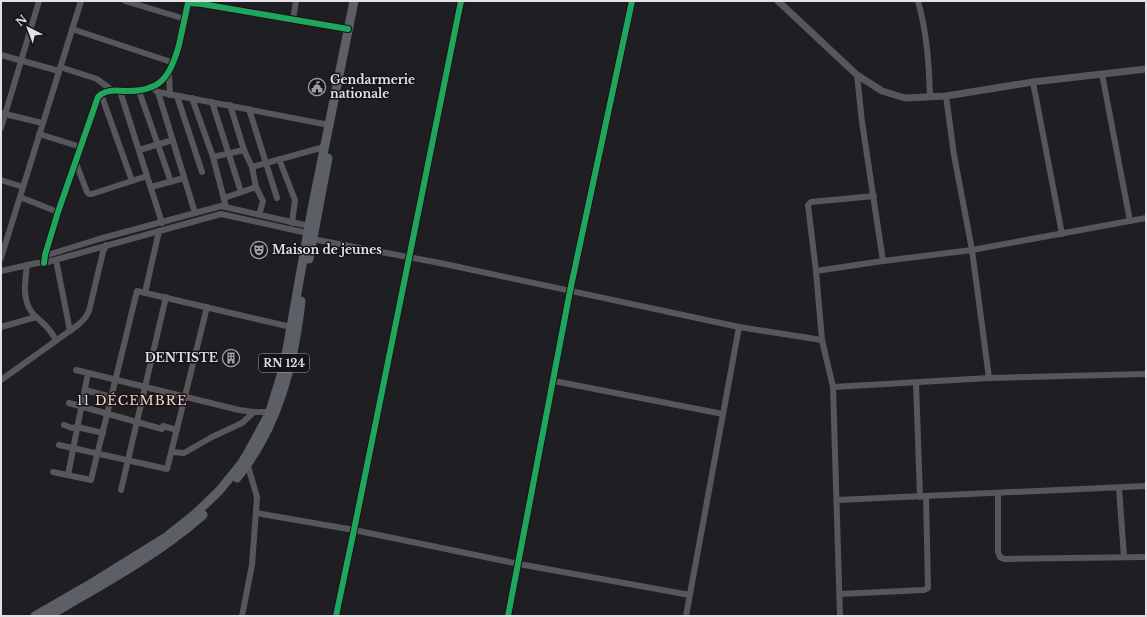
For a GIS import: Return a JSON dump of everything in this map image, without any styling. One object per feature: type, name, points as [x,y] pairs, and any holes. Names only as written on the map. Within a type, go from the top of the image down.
[{"type":"main road","name":"RN 124","points":[[48,616],[187,529],[206,513],[248,466],[252,453],[270,412],[284,366],[328,125],[354,1]]},
{"type":"main road","name":"RN 124","points":[[161,544],[208,503],[252,453],[270,426],[285,387],[293,352],[309,232],[360,1]]},
{"type":"main road","name":"RN 124","points":[[36,616],[105,579]]},
{"type":"street","points":[[1,128],[3,113],[39,1]]},
{"type":"street","points":[[1,258],[81,1]]},
{"type":"street","points":[[125,1],[185,19]]},
{"type":"street","points":[[293,19],[296,1]]},
{"type":"street","points":[[336,616],[462,1]]},
{"type":"street","points":[[508,616],[570,291],[632,1]]},
{"type":"street","points":[[778,1],[857,75],[882,91],[905,98],[946,96],[1034,82],[1146,68]]},
{"type":"street","points":[[918,1],[924,23],[929,55],[930,97]]},
{"type":"street","points":[[41,263],[98,97],[101,94],[113,91],[139,91],[150,88],[159,83],[169,74],[174,63],[188,2],[219,4],[348,29]]},
{"type":"street","points":[[72,29],[174,63]]},
{"type":"street","points":[[1,55],[96,79],[113,91]]},
{"type":"street","points":[[169,74],[173,95],[202,172]]},
{"type":"street","points":[[1102,74],[1130,220]]},
{"type":"street","points":[[857,75],[862,122],[883,261]]},
{"type":"street","points":[[1034,82],[1062,234]]},
{"type":"street","points":[[150,88],[158,92],[328,125]]},
{"type":"street","points":[[120,90],[162,222]]},
{"type":"street","points":[[139,91],[171,182]]},
{"type":"street","points":[[158,92],[195,213]]},
{"type":"street","points":[[101,94],[132,181]]},
{"type":"street","points":[[946,96],[954,155],[972,250],[989,378]]},
{"type":"street","points":[[192,98],[214,157],[226,207]]},
{"type":"street","points":[[212,102],[242,192]]},
{"type":"street","points":[[230,105],[244,150],[252,167],[256,187],[263,201],[260,215]]},
{"type":"street","points":[[249,109],[277,198]]},
{"type":"street","points":[[3,113],[42,123]]},
{"type":"street","points":[[39,134],[81,147]]},
{"type":"street","points":[[139,150],[173,140]]},
{"type":"street","points":[[252,167],[324,147]]},
{"type":"street","points":[[214,157],[244,150]]},
{"type":"street","points":[[279,159],[295,200],[292,222]]},
{"type":"street","points":[[76,163],[89,194],[147,176]]},
{"type":"street","points":[[151,187],[184,178]]},
{"type":"street","points":[[1,180],[23,187]]},
{"type":"street","points":[[224,198],[256,187]]},
{"type":"street","points":[[840,616],[833,387],[822,340],[808,205],[811,202],[874,196]]},
{"type":"street","points":[[20,197],[58,212]]},
{"type":"street","points":[[1,271],[56,260],[162,222],[222,206],[292,222],[309,232]]},
{"type":"street","points":[[45,255],[159,231],[221,214],[309,232],[410,257],[739,327],[822,340]]},
{"type":"street","points":[[816,271],[972,250],[1146,218]]},
{"type":"street","points":[[145,293],[159,231]]},
{"type":"street","points":[[1,380],[70,331],[85,318],[89,311],[103,252],[107,242]]},
{"type":"street","points":[[56,260],[70,331]]},
{"type":"street","points":[[27,265],[24,292],[30,310],[44,323],[56,340]]},
{"type":"street","points":[[52,472],[91,480],[137,291],[291,327]]},
{"type":"street","points":[[121,490],[166,297]]},
{"type":"street","points":[[59,445],[128,459],[167,469],[207,307]]},
{"type":"street","points":[[1,327],[36,317]]},
{"type":"street","points":[[686,616],[739,327]]},
{"type":"street","points":[[76,370],[239,410],[270,412]]},
{"type":"street","points":[[68,475],[88,373]]},
{"type":"street","points":[[833,387],[989,378],[1146,374]]},
{"type":"street","points":[[554,381],[723,414]]},
{"type":"street","points":[[840,594],[924,590],[928,588],[916,382]]},
{"type":"street","points":[[85,390],[111,397]]},
{"type":"street","points":[[69,403],[162,429],[163,426],[177,430]]},
{"type":"street","points":[[172,452],[184,453],[212,437],[242,423],[254,412]]},
{"type":"street","points":[[64,425],[72,428],[78,427],[102,433]]},
{"type":"street","points":[[242,616],[252,565],[257,497],[248,466]]},
{"type":"street","points":[[837,500],[1146,486]]},
{"type":"street","points":[[1119,488],[1124,557]]},
{"type":"street","points":[[998,493],[998,552],[1000,557],[1004,559],[1146,557]]},
{"type":"street","points":[[256,513],[354,530],[519,564],[690,595]]},
{"type":"cycle path","points":[[336,616],[461,1]]},
{"type":"cycle path","points":[[508,616],[570,291],[632,1]]},
{"type":"cycle path","points":[[44,263],[58,212],[98,97],[103,93],[110,91],[136,91],[147,89],[162,81],[172,66],[176,56],[188,3],[202,4],[348,29]]},
{"type":"place","name":"Gendarmerie nationale","points":[[317,87]]},
{"type":"place","name":"Maison de jeunes","points":[[259,250]]},
{"type":"place","name":"DENTISTE","points":[[231,358]]},
{"type":"district","name":"11 DÉCEMBRE","points":[[132,400]]}]
